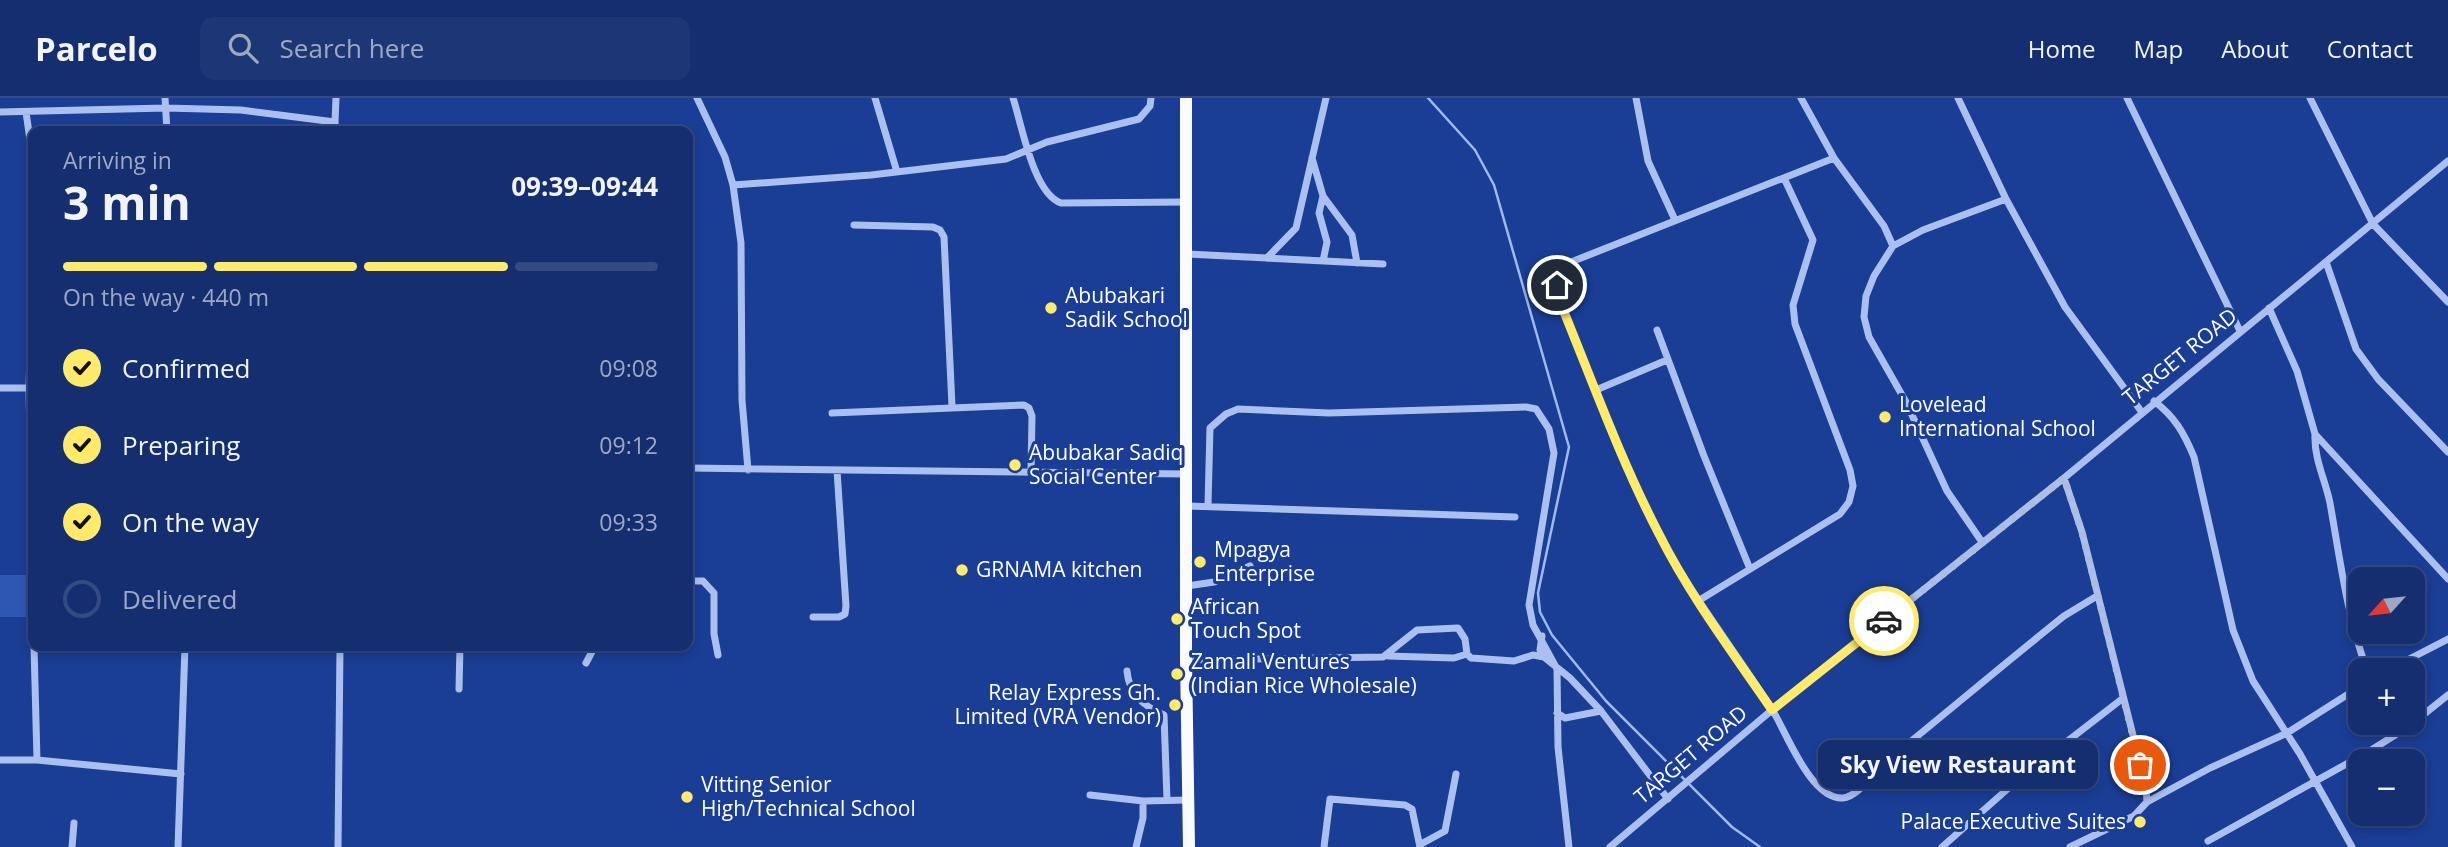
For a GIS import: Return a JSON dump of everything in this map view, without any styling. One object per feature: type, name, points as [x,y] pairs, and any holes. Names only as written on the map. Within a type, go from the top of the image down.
[{"type":"highway","points":[[1186,98],[1186,660],[1189,847]]},
{"type":"street","points":[[165,98],[167,126]]},
{"type":"street","points":[[335,126],[336,98]]},
{"type":"street","points":[[697,98],[725,157],[733,185],[741,243],[742,400],[748,470]]},
{"type":"street","points":[[875,98],[897,172]]},
{"type":"street","points":[[1013,98],[1041,184],[1053,200],[1061,203],[1187,202]]},
{"type":"street","points":[[733,185],[897,172],[1006,159],[1066,136],[1139,119],[1150,106],[1151,98]]},
{"type":"street","points":[[1268,258],[1296,228],[1326,98]]},
{"type":"street","points":[[1636,98],[1648,161],[1675,220]]},
{"type":"street","points":[[1801,98],[1834,158],[1884,226],[1893,246]]},
{"type":"street","points":[[1958,98],[2006,199],[2065,307],[2141,411]]},
{"type":"street","points":[[2127,98],[2240,331]]},
{"type":"street","points":[[2310,98],[2373,224],[2448,302]]},
{"type":"street","points":[[0,112],[166,108],[241,110],[335,122]]},
{"type":"street","points":[[26,112],[28,126]]},
{"type":"street","points":[[1312,157],[1323,196],[1352,235],[1357,262]]},
{"type":"street","points":[[1834,158],[1572,262],[1561,271],[1557,285],[1560,302],[1659,536],[1698,601],[1772,710],[1803,770],[1833,796],[1851,796],[1884,764],[2012,657],[2064,616],[2096,596]]},
{"type":"street","name":"TARGET ROAD","points":[[1610,847],[1772,710],[2064,478],[2141,411],[2448,161]]},
{"type":"street","points":[[1698,601],[1840,514],[1849,502],[1853,486],[1831,415],[1795,324],[1793,305],[1814,240],[1784,178]]},
{"type":"street","points":[[1323,196],[1319,213],[1326,243],[1324,261]]},
{"type":"street","points":[[1982,542],[1948,491],[1906,402],[1869,337],[1864,317],[1866,296],[1874,276],[1893,246],[1923,230],[2006,199]]},
{"type":"street","points":[[854,225],[933,227],[940,230],[944,237],[952,406]]},
{"type":"street","points":[[1187,254],[1383,264]]},
{"type":"street","points":[[2326,262],[2356,349],[2378,379],[2448,453]]},
{"type":"street","points":[[2269,308],[2297,371],[2315,434],[2315,449],[2329,502],[2356,641],[2362,658]]},
{"type":"street","points":[[1657,330],[1750,569]]},
{"type":"street","points":[[1596,390],[1667,360]]},
{"type":"street","points":[[0,388],[28,388]]},
{"type":"street","points":[[2154,401],[2171,414],[2183,431],[2193,457],[2233,630],[2253,681],[2287,733],[2352,847]]},
{"type":"street","points":[[832,413],[1024,405],[1030,408],[1031,472]]},
{"type":"street","points":[[1208,505],[1210,428],[1226,414],[1238,410],[1329,413],[1526,407],[1536,409],[1549,429],[1554,453],[1529,591],[1530,616],[1557,669],[1569,847]]},
{"type":"street","points":[[2315,434],[2448,579]]},
{"type":"street","points":[[693,468],[1188,474]]},
{"type":"street","points":[[813,617],[839,617],[845,614],[837,470]]},
{"type":"street","points":[[2064,478],[2082,532],[2146,787],[2147,802]]},
{"type":"street","points":[[1188,506],[1515,517]]},
{"type":"street","points":[[1187,586],[1214,582],[1250,566]]},
{"type":"street","points":[[693,581],[702,581],[714,593],[713,614],[718,655]]},
{"type":"street","points":[[1388,656],[1410,634],[1428,628],[1458,628],[1471,658],[1514,661],[1534,655],[1544,657]]},
{"type":"street","points":[[1542,635],[1540,650],[1544,657],[1601,711],[1670,797]]},
{"type":"street","points":[[2411,658],[2448,639]]},
{"type":"street","points":[[34,651],[37,760]]},
{"type":"street","points":[[178,847],[185,651]]},
{"type":"street","points":[[338,847],[340,651]]},
{"type":"street","points":[[459,690],[460,651]]},
{"type":"street","points":[[586,663],[592,651]]},
{"type":"street","points":[[1186,660],[1388,656],[1454,658],[1467,654]]},
{"type":"street","points":[[1127,671],[1133,693],[1149,708],[1164,715],[1167,800]]},
{"type":"street","points":[[2070,847],[2134,816],[2147,802],[2210,768],[2287,733],[2348,694]]},
{"type":"street","points":[[2208,841],[2316,782],[2408,727],[2448,695]]},
{"type":"street","points":[[1942,847],[2021,777],[2122,699]]},
{"type":"street","points":[[1558,713],[1565,718],[1601,711]]},
{"type":"street","points":[[0,760],[37,760],[181,774]]},
{"type":"street","points":[[1324,847],[1330,799],[1405,805],[1412,809],[1420,845],[1445,831],[1456,774]]},
{"type":"street","points":[[1090,795],[1143,801],[1188,800]]},
{"type":"street","points":[[1136,847],[1143,818],[1143,801]]},
{"type":"street","points":[[72,847],[74,824]]},
{"type":"shaded area","points":[[0,575],[28,575],[28,617],[0,617]]},
{"type":"waterway","points":[[1428,98],[1475,150],[1494,185],[1569,447],[1538,593],[1540,612],[1552,635],[1606,701],[1732,827],[1760,847]]},
{"type":"way so far","points":[[1884,621],[2064,478],[2082,532],[2140,765]]},
{"type":"place","name":"Abubakari Sadik School","points":[[1051,308]]},
{"type":"place","name":"Lovelead International School","points":[[1885,417]]},
{"type":"place","name":"Abubakar Sadiq Social Center","points":[[1015,465]]},
{"type":"place","name":"Mpagya Enterprise","points":[[1200,562]]},
{"type":"place","name":"GRNAMA kitchen","points":[[962,570]]},
{"type":"place","name":"African Touch Spot","points":[[1177,619]]},
{"type":"place","name":"Zamali Ventures (Indian Rice Wholesale)","points":[[1177,674]]},
{"type":"place","name":"Relay Express Gh. Limited (VRA Vendor)","points":[[1175,705]]},
{"type":"place","name":"Sky View Restaurant","points":[[2140,765]]},
{"type":"place","name":"Vitting Senior High/Technical School","points":[[687,797]]},
{"type":"place","name":"Palace Executive Suites","points":[[2140,822]]},
{"type":"route","points":[[1557,285],[1560,302],[1608,422],[1659,536],[1698,601],[1772,710],[1884,621]]}]
